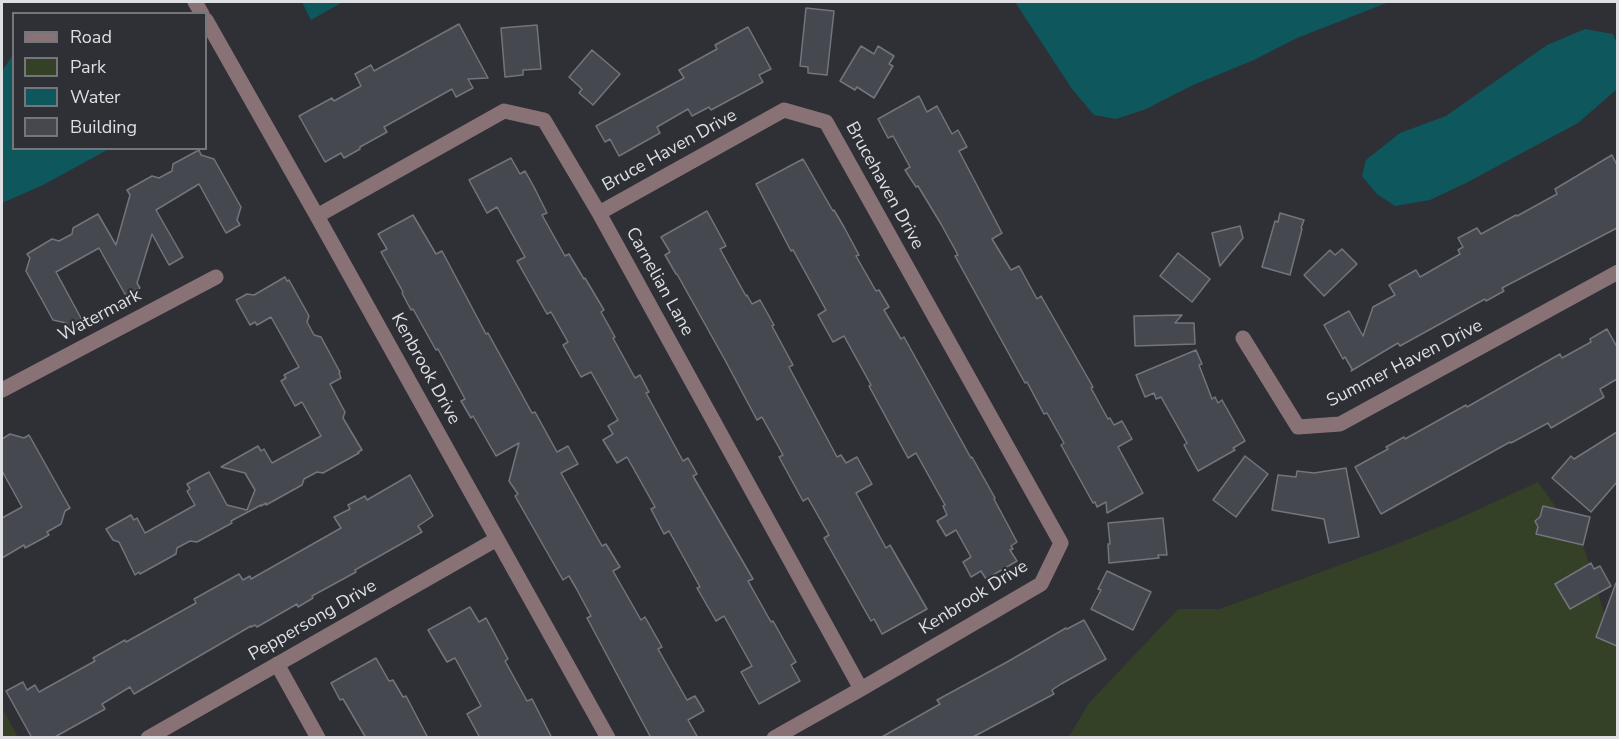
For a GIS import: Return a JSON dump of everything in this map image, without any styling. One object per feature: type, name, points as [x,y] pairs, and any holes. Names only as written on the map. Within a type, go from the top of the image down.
[{"type":"street","name":"Kenbrook Drive","points":[[207,22],[608,738]]},
{"type":"street","name":"Brucehaven Drive","points":[[761,123],[784,110],[826,122],[942,330]]},
{"type":"street","name":"Carnelian Lane","points":[[317,216],[504,111],[544,120],[599,213],[861,689]]},
{"type":"street","name":"Bruce Haven Drive","points":[[599,213],[761,123]]},
{"type":"street","name":"Summer Haven Drive","points":[[1243,338],[1298,427],[1340,424],[1617,272]]},
{"type":"street","name":"Watermark","points":[[2,390],[216,277]]},
{"type":"street","name":"Kenbrook Drive","points":[[774,738],[1041,584],[1060,543],[942,330]]},
{"type":"street","name":"Peppersong Drive","points":[[148,738],[497,539]]},
{"type":"street","points":[[277,664],[318,738]]},
{"type":"green space","points":[[1538,482],[1583,545],[1606,619],[1617,642],[1617,737],[1068,738],[1089,703],[1178,609],[1220,609],[1389,547],[1451,522]]},
{"type":"green space","points":[[2,708],[18,737],[2,737]]},
{"type":"water","points":[[302,2],[343,2],[311,20]]},
{"type":"water","points":[[1015,2],[1389,2],[1297,38],[1146,109],[1116,119],[1094,115],[1072,89]]},
{"type":"water","points":[[1585,29],[1613,34],[1617,43],[1617,89],[1578,123],[1430,200],[1395,206],[1377,194],[1362,176],[1366,160],[1400,133],[1446,116],[1547,45]]},
{"type":"water","points":[[12,56],[12,150],[107,150],[43,185],[2,203],[2,71]]},
{"type":"building","points":[[806,8],[834,11],[827,75],[808,73],[808,67],[800,66]]},
{"type":"building","points":[[459,24],[488,78],[468,79],[473,88],[456,97],[452,89],[384,127],[387,132],[360,149],[344,158],[341,153],[325,162],[299,116],[332,98],[334,101],[361,86],[355,74],[371,65],[374,71]]},
{"type":"building","points":[[537,25],[541,69],[523,70],[523,75],[505,77],[501,28]]},
{"type":"building","points":[[748,27],[771,69],[759,75],[763,82],[711,110],[709,107],[692,116],[688,109],[657,127],[660,133],[619,156],[610,139],[605,142],[596,126],[684,78],[679,70],[717,49],[715,45]]},
{"type":"building","points":[[861,46],[874,54],[878,46],[894,56],[889,64],[893,66],[874,98],[857,87],[855,90],[840,81]]},
{"type":"building","points":[[592,50],[620,74],[593,105],[579,93],[582,89],[569,77]]},
{"type":"building","points":[[919,96],[927,112],[937,106],[952,134],[958,130],[967,147],[959,151],[1002,233],[992,239],[1011,270],[1019,266],[1037,299],[1041,296],[1093,387],[1091,388],[1108,419],[1110,418],[1114,425],[1122,421],[1132,439],[1118,447],[1143,493],[1107,513],[1106,502],[1097,507],[1095,502],[1093,503],[1061,445],[1064,443],[1047,413],[1044,414],[1027,382],[1025,383],[955,256],[958,255],[941,224],[918,186],[916,187],[905,170],[910,167],[893,136],[888,138],[878,119]]},
{"type":"building","points":[[199,150],[201,155],[214,159],[241,207],[237,220],[240,225],[226,233],[199,184],[156,210],[183,257],[169,265],[152,234],[137,283],[140,288],[126,296],[99,248],[56,272],[82,320],[69,328],[66,323],[53,320],[26,271],[30,258],[27,254],[52,239],[59,241],[72,234],[73,228],[98,214],[116,245],[130,195],[127,190],[152,176],[159,178],[172,171],[173,164]]},
{"type":"building","points":[[1612,155],[1617,165],[1617,228],[1502,288],[1504,291],[1486,301],[1485,299],[1400,346],[1398,343],[1351,371],[1345,357],[1343,359],[1324,325],[1349,311],[1363,336],[1373,307],[1395,295],[1389,285],[1416,270],[1420,277],[1460,254],[1458,250],[1463,247],[1458,238],[1477,228],[1481,234],[1517,216],[1557,194],[1555,189]]},
{"type":"building","points":[[511,158],[520,174],[525,171],[547,213],[542,215],[565,256],[569,254],[604,310],[601,312],[615,337],[613,338],[635,378],[640,375],[649,392],[646,393],[683,461],[688,458],[697,474],[693,476],[753,579],[748,581],[796,662],[791,665],[800,681],[759,704],[741,672],[752,666],[724,616],[716,621],[669,531],[664,534],[651,509],[655,507],[627,457],[617,463],[603,440],[613,434],[608,426],[618,420],[591,372],[581,377],[563,345],[568,342],[551,312],[547,314],[517,261],[525,257],[497,207],[487,213],[469,180]]},
{"type":"building","points":[[803,159],[844,227],[859,255],[856,256],[876,291],[879,290],[889,307],[884,310],[901,339],[904,337],[995,498],[1017,542],[1011,546],[1013,549],[1010,550],[1017,561],[986,579],[981,571],[971,577],[963,562],[971,557],[956,530],[946,536],[937,521],[947,515],[943,506],[945,505],[916,453],[908,458],[844,336],[833,342],[818,315],[826,310],[793,250],[791,251],[756,184]]},
{"type":"building","points":[[707,211],[726,246],[720,249],[752,304],[760,300],[793,365],[789,367],[837,457],[841,455],[846,463],[857,457],[872,484],[856,493],[886,548],[890,545],[927,609],[882,634],[874,619],[871,621],[824,538],[829,535],[808,498],[803,501],[779,457],[783,455],[762,417],[757,420],[665,255],[670,252],[661,237]]},
{"type":"building","points":[[1280,213],[1304,220],[1290,275],[1262,267],[1275,221],[1278,222]]},
{"type":"building","points":[[413,215],[436,254],[442,251],[486,334],[488,333],[532,413],[535,412],[557,452],[568,446],[578,464],[561,473],[602,546],[606,544],[620,567],[613,571],[641,620],[645,617],[662,647],[658,649],[687,700],[695,696],[704,711],[688,720],[698,738],[651,738],[587,618],[591,616],[576,588],[569,576],[563,580],[515,496],[518,494],[509,481],[519,443],[496,456],[473,416],[471,418],[461,401],[465,399],[438,349],[436,350],[413,309],[411,310],[381,252],[387,249],[378,234]]},
{"type":"building","points":[[1240,226],[1243,238],[1220,266],[1212,233]]},
{"type":"building","points":[[1342,249],[1357,264],[1324,296],[1304,275],[1330,250],[1335,255]]},
{"type":"building","points":[[1178,253],[1210,279],[1192,302],[1160,276]]},
{"type":"building","points":[[285,277],[287,281],[289,280],[309,316],[307,322],[314,335],[321,337],[340,372],[341,378],[330,384],[345,412],[343,418],[362,450],[323,473],[317,472],[304,479],[302,485],[231,521],[232,523],[197,542],[190,541],[177,548],[176,554],[135,575],[119,542],[113,540],[106,529],[131,515],[134,520],[137,518],[145,533],[195,505],[187,491],[190,489],[187,484],[209,472],[227,505],[247,510],[255,490],[245,473],[221,467],[258,446],[261,451],[264,449],[272,463],[321,436],[302,402],[295,406],[281,381],[286,378],[284,375],[299,367],[271,317],[257,325],[255,322],[250,325],[236,300],[247,294],[254,295]]},
{"type":"building","points":[[1182,315],[1175,323],[1194,323],[1195,344],[1135,346],[1134,316]]},
{"type":"building","points":[[1607,329],[1617,347],[1617,379],[1600,389],[1604,397],[1551,428],[1548,423],[1510,442],[1381,514],[1355,467],[1388,449],[1386,447],[1404,437],[1405,439],[1466,405],[1467,407],[1560,354],[1562,358],[1591,342],[1590,339]]},
{"type":"building","points":[[1196,350],[1202,364],[1199,365],[1212,399],[1215,397],[1218,403],[1222,400],[1245,441],[1233,448],[1235,450],[1198,471],[1184,445],[1187,443],[1161,397],[1156,399],[1154,393],[1145,397],[1136,375]]},
{"type":"building","points":[[1617,432],[1617,482],[1591,512],[1552,478],[1571,456],[1574,459]]},
{"type":"building","points":[[10,434],[24,438],[29,435],[70,508],[65,511],[61,524],[47,532],[49,535],[25,548],[24,545],[2,558],[2,518],[22,507],[2,471],[2,439]]},
{"type":"building","points":[[1245,456],[1268,474],[1236,517],[1213,500]]},
{"type":"building","points":[[1346,468],[1359,537],[1329,543],[1324,519],[1272,510],[1278,475],[1296,477],[1297,471],[1314,473]]},
{"type":"building","points":[[410,475],[433,516],[418,526],[422,532],[312,596],[313,598],[298,607],[297,604],[257,627],[251,626],[134,694],[130,687],[102,704],[105,709],[53,738],[32,738],[6,691],[23,682],[27,690],[35,685],[39,692],[95,661],[93,658],[196,603],[194,599],[239,574],[243,580],[250,576],[251,579],[341,528],[334,517],[350,509],[348,505],[365,496],[367,500]]},
{"type":"building","points":[[1543,506],[1590,517],[1583,545],[1536,534],[1538,527],[1535,521],[1540,517]]},
{"type":"building","points":[[1163,518],[1167,555],[1158,555],[1159,558],[1109,563],[1108,523]]},
{"type":"building","points":[[1591,563],[1594,569],[1600,566],[1611,586],[1570,609],[1555,584]]},
{"type":"building","points":[[1107,571],[1151,592],[1133,630],[1091,609],[1101,590],[1098,589]]},
{"type":"building","points":[[1617,584],[1617,646],[1596,637]]},
{"type":"building","points":[[470,607],[479,622],[486,618],[508,659],[505,661],[527,701],[532,699],[552,738],[480,738],[467,714],[481,706],[455,658],[447,662],[428,630]]},
{"type":"building","points":[[1084,620],[1106,659],[1052,690],[1054,694],[971,738],[880,738],[940,704],[937,700]]},
{"type":"building","points":[[376,658],[389,681],[393,680],[403,697],[406,696],[428,738],[366,738],[343,699],[340,700],[331,683]]}]
